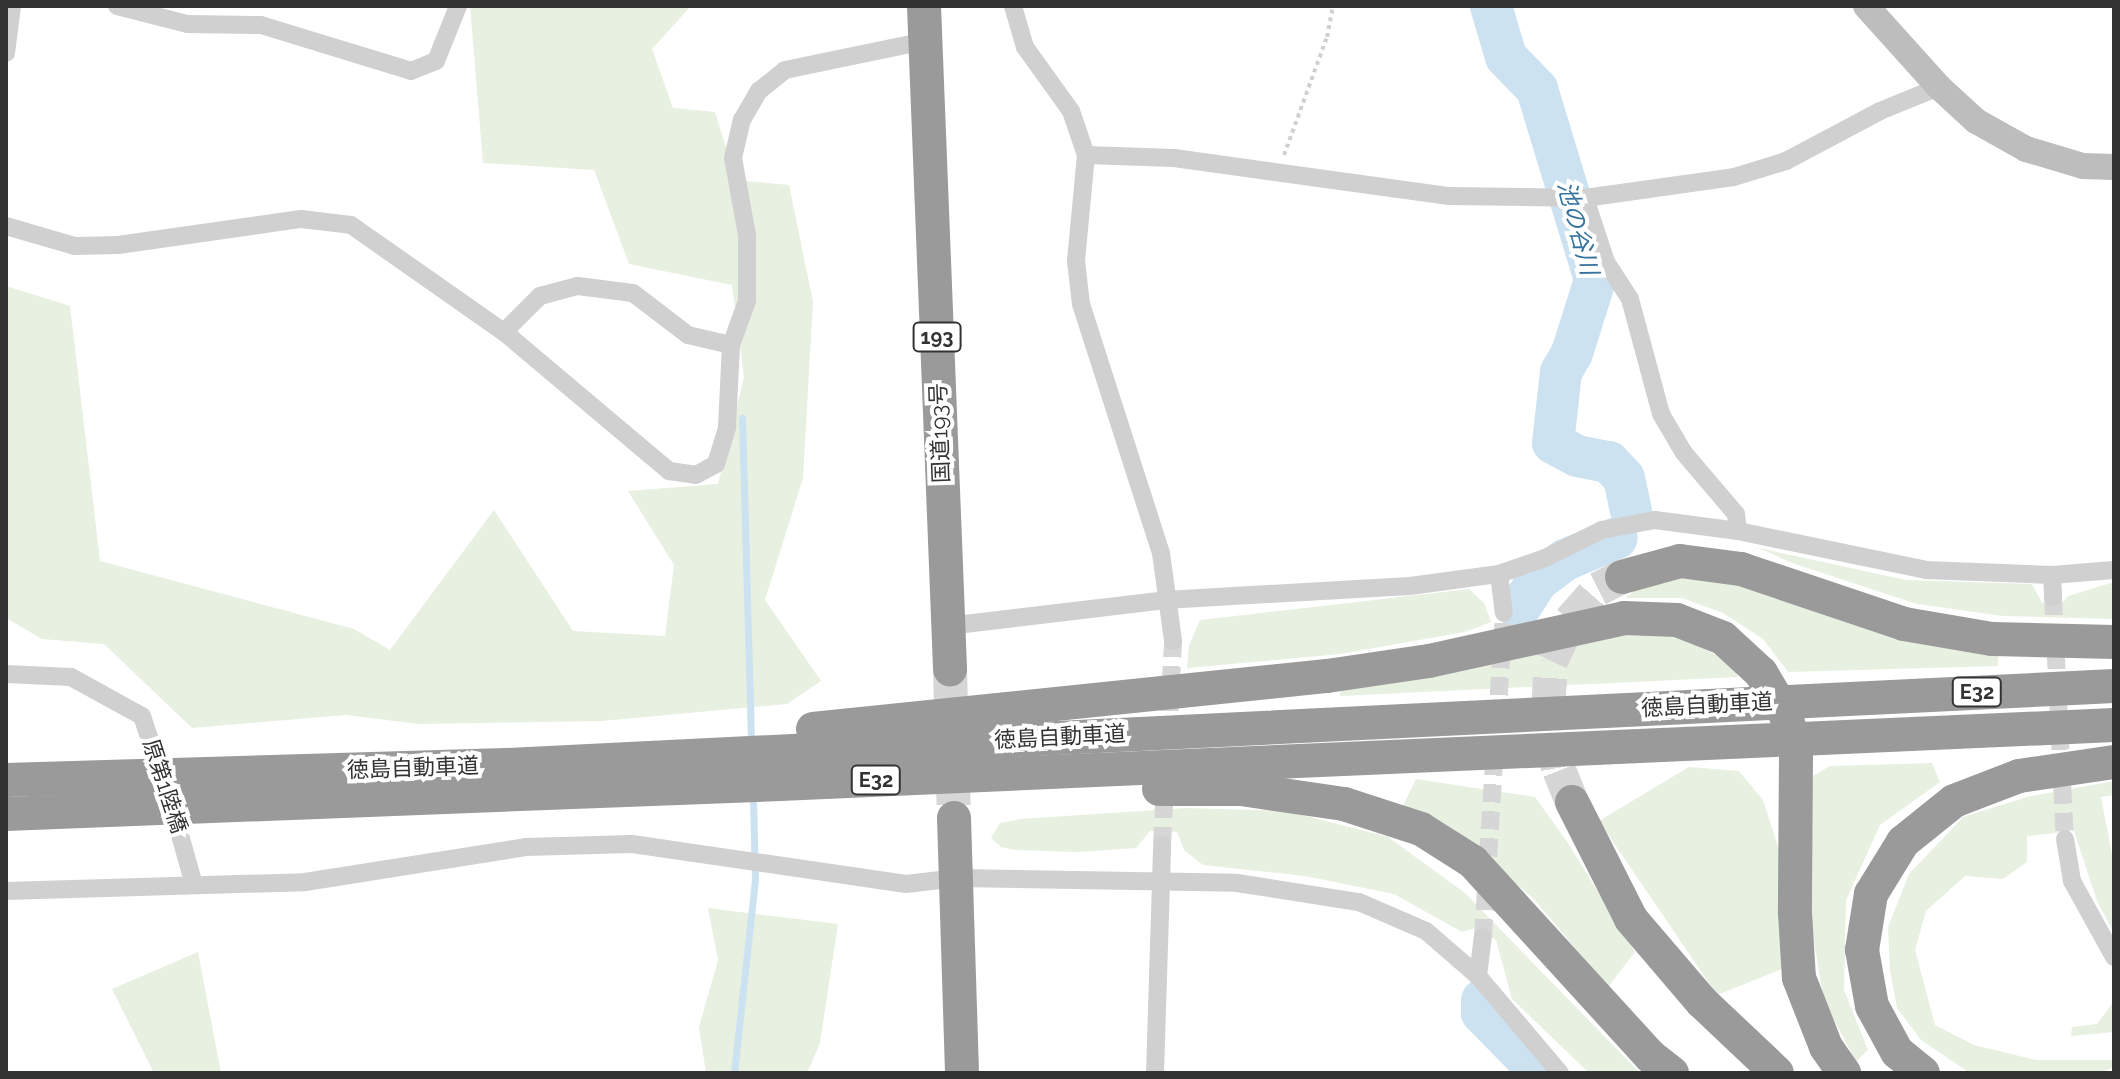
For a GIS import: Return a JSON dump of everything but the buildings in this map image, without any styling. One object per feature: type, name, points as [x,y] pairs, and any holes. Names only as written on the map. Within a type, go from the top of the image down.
[{"type":"highway","name":"国道193号","points":[[924,6],[950,669]]},
{"type":"highway","points":[[1622,577],[1680,561],[1741,569],[1904,624],[1992,639],[2114,642]]},
{"type":"highway","points":[[506,765],[867,722],[1327,676],[1429,661],[1624,618],[1677,620],[1723,638],[1761,673],[1786,715],[1796,754],[1795,913],[1799,978],[1826,1047],[1844,1073]]},
{"type":"highway","name":"徳島自動車道","points":[[6,780],[506,765],[2114,686]]},
{"type":"highway","name":"徳島自動車道","points":[[6,814],[780,784],[2114,725]]},
{"type":"highway","points":[[1923,1073],[1897,1052],[1872,1006],[1862,950],[1871,894],[1903,842],[1954,801],[2019,776],[2114,762]]},
{"type":"highway","points":[[780,784],[1241,789],[1344,804],[1421,829],[1473,862],[1650,1056],[1672,1073]]},
{"type":"highway","points":[[1572,802],[1631,919],[1702,1002],[1777,1073]]},
{"type":"highway","points":[[954,818],[962,1073]]},
{"type":"street","points":[[6,53],[12,6]]},
{"type":"street","points":[[117,6],[187,24],[261,25],[411,71],[436,61],[458,6]]},
{"type":"street","points":[[1013,6],[1025,47],[1071,111],[1086,155],[1076,261],[1081,304],[1161,553],[1173,641]]},
{"type":"street","points":[[1866,6],[1939,87],[1976,121],[2026,149],[2083,166],[2114,167]]},
{"type":"street","points":[[6,226],[75,246],[118,245],[301,219],[351,225],[504,332],[669,471],[696,475],[716,464],[727,427],[731,345],[747,301],[747,235],[733,158],[742,120],[759,91],[785,70],[925,41]]},
{"type":"street","points":[[1086,155],[1174,158],[1449,196],[1576,199],[1734,177],[1786,161],[1880,111],[1939,87]]},
{"type":"street","points":[[1576,199],[1606,262],[1630,299],[1661,414],[1684,453],[1736,514],[1738,531]]},
{"type":"street","points":[[504,332],[540,296],[578,286],[633,293],[688,335],[731,345]]},
{"type":"street","points":[[948,626],[1165,600],[1410,586],[1499,574],[1615,527],[1655,520],[1738,531],[1803,547],[1926,570],[2052,575],[2114,570]]},
{"type":"street","points":[[1499,574],[1504,613]]},
{"type":"street","points":[[2052,575],[2053,597]]},
{"type":"street","name":"原第1陸橋","points":[[6,674],[71,677],[142,716],[188,857],[194,885]]},
{"type":"street","points":[[2065,839],[2072,881],[2114,957]]},
{"type":"street","points":[[6,891],[305,882],[525,847],[632,844],[906,884],[958,878],[1237,883],[1359,902],[1426,931],[1478,976],[1560,1073]]},
{"type":"street","points":[[1155,1073],[1162,845]]},
{"type":"street","points":[[1478,976],[1483,937]]},
{"type":"path","points":[[1281,172],[1286,142],[1327,37],[1333,6]]},
{"type":"green space","points":[[470,6],[691,6],[652,49],[673,108],[715,112],[736,180],[789,185],[813,302],[803,478],[765,600],[821,681],[787,704],[602,721],[419,724],[346,715],[192,728],[104,644],[42,639],[6,618],[6,286],[70,306],[100,561],[354,629],[390,650],[494,510],[573,631],[665,636],[674,565],[628,491],[718,484],[744,377],[732,285],[629,264],[594,170],[483,163]]},
{"type":"green space","points":[[1759,548],[1906,580],[2032,584],[2042,603],[2061,604],[2068,596],[2114,582],[2114,619],[2003,616],[1917,604],[1792,563]]},
{"type":"green space","points":[[1690,576],[1754,588],[1998,650],[1998,666],[1788,672],[1763,639],[1723,613],[1682,598],[1625,598],[1647,582]]},
{"type":"green space","points":[[1469,589],[1484,603],[1491,622],[1465,632],[1340,654],[1187,668],[1189,645],[1200,620]]},
{"type":"green space","points":[[1668,632],[1733,663],[1738,677],[1340,696],[1341,689],[1594,634]]},
{"type":"green space","points":[[1932,763],[1940,782],[1880,825],[1846,900],[1844,990],[1868,1050],[1856,1061],[1824,1002],[1808,905],[1811,777],[1830,766]]},
{"type":"green space","points":[[1689,767],[1739,771],[1763,800],[1779,850],[1782,969],[1717,995],[1599,821]]},
{"type":"green space","points":[[1416,779],[1535,797],[1568,843],[1635,952],[1608,987],[1533,898],[1468,843],[1402,808]]},
{"type":"green space","points":[[2114,781],[2114,795],[2101,797],[2114,865],[2114,933],[2097,901],[2074,831],[2027,836],[2027,862],[2003,879],[1965,876],[1926,911],[1915,950],[1935,1025],[1974,1045],[2036,1060],[2114,1060],[2114,1067],[2099,1073],[1967,1071],[1921,1040],[1897,1008],[1890,971],[1888,927],[1909,874],[1963,817],[2027,797]]},
{"type":"green space","points":[[1186,808],[1287,811],[1388,837],[1465,893],[1640,1073],[1589,1073],[1512,999],[1496,940],[1476,928],[1462,932],[1394,894],[1305,876],[1203,865],[1184,850],[1177,832],[1150,831],[1136,848],[1078,852],[1015,850],[1001,847],[991,838],[1000,823],[1020,819]]},
{"type":"green space","points":[[708,908],[838,924],[820,1043],[807,1073],[706,1073],[699,1027],[718,960]]},
{"type":"green space","points":[[198,952],[221,1073],[154,1073],[112,989]]},
{"type":"green space","points":[[2112,1004],[2114,1032],[2071,1036],[2072,1027],[2097,1024]]},
{"type":"waterway","name":"池の谷川","points":[[1491,6],[1506,57],[1537,89],[1595,280],[1572,353],[1561,372],[1553,443],[1577,456],[1609,462],[1624,478],[1631,511]]},
{"type":"waterway","points":[[742,418],[751,744]]},
{"type":"waterway","name":"池の谷川","points":[[1519,609],[1537,581],[1565,560],[1617,538]]},
{"type":"waterway","points":[[734,1073],[755,880],[753,796]]},
{"type":"waterway","name":"池の谷川","points":[[1482,1000],[1482,1013],[1541,1073]]},
{"type":"tunnel","points":[[1572,802],[1558,768],[1548,712],[1551,661],[1570,621],[1598,589],[1622,577]]},
{"type":"tunnel","points":[[2053,597],[2065,839]]},
{"type":"tunnel","points":[[1497,722],[1504,613]]},
{"type":"tunnel","points":[[1168,738],[1173,641]]},
{"type":"tunnel","points":[[950,669],[954,818]]},
{"type":"tunnel","points":[[1483,937],[1495,748]]},
{"type":"tunnel","points":[[1162,845],[1165,784]]}]
